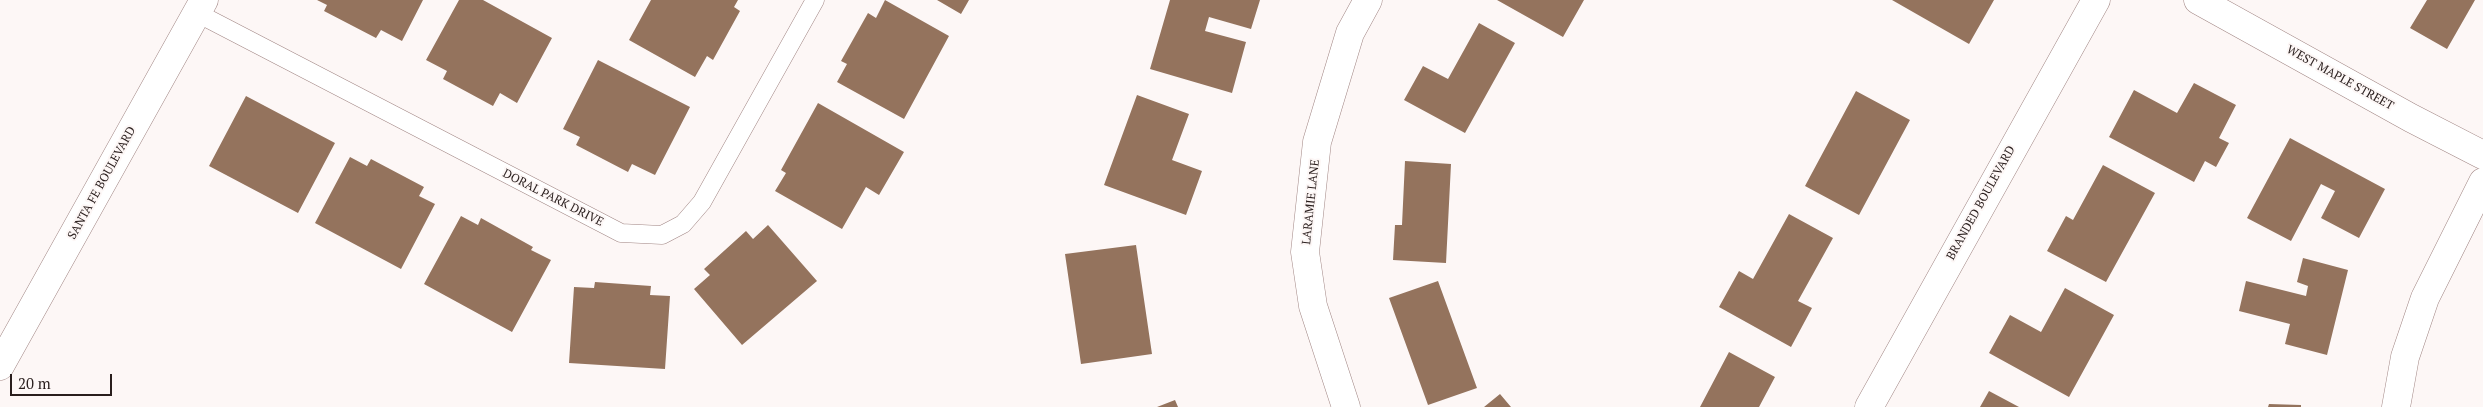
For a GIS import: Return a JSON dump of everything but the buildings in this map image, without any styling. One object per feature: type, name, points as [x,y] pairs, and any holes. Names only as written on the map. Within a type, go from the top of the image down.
[{"type":"street","name":"LARAMIE LANE","points":[[1346,407],[1313,306],[1305,252],[1317,142],[1350,33],[1368,0]]},
{"type":"street","name":"BRANDED BOULEVARD","points":[[1868,407],[2096,0]]},
{"type":"street","name":"WEST MAPLE STREET","points":[[2198,0],[2411,118],[2483,155]]},
{"type":"street","name":"SANTA FE BOULEVARD","points":[[0,366],[200,6]]},
{"type":"street","points":[[2396,407],[2404,357],[2425,298],[2483,182]]},
{"type":"lane","name":"DORAL PARK DRIVE","points":[[200,6],[621,233],[662,235],[683,224],[702,202],[814,0]]}]
